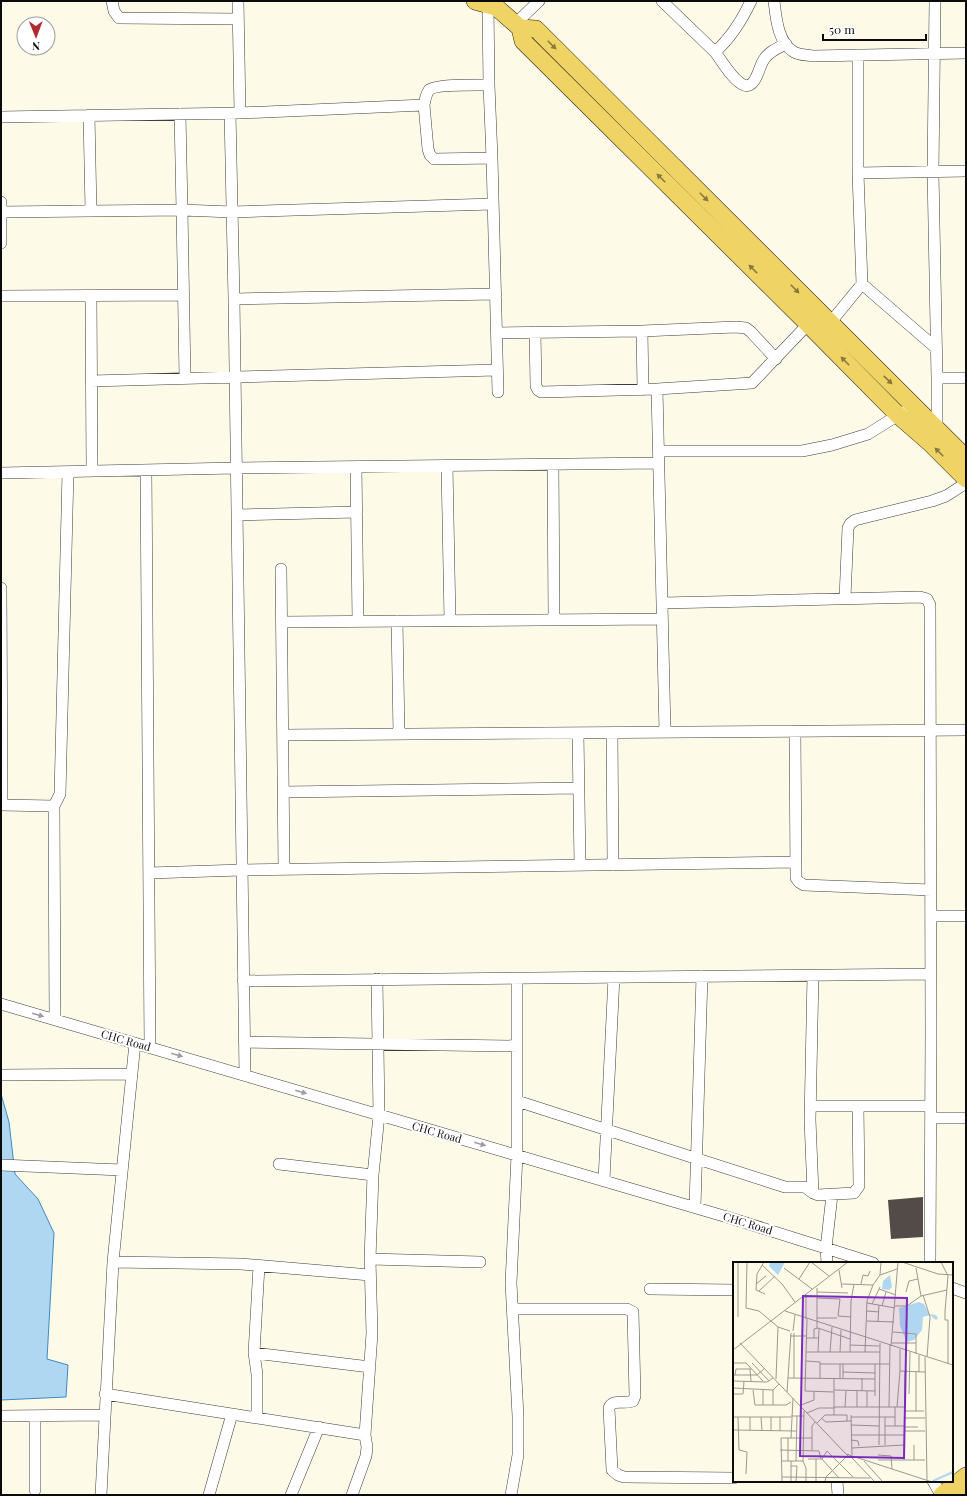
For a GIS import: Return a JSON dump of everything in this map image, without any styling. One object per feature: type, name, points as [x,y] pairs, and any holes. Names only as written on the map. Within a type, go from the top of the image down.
[{"type":"main road","points":[[488,3],[518,26],[536,29],[819,320],[913,405],[966,458]]},
{"type":"main road","points":[[819,320],[898,415],[930,443],[966,481]]},
{"type":"main road","points":[[941,1495],[966,1476]]},
{"type":"street","points":[[112,1],[114,11],[119,18],[238,19]]},
{"type":"street","points":[[238,1],[232,212],[245,1075]]},
{"type":"street","points":[[518,26],[539,1]]},
{"type":"street","points":[[662,1],[715,52],[735,78],[743,85],[747,86],[755,80],[764,59],[769,53],[786,44]]},
{"type":"street","points":[[715,52],[726,41],[743,18],[751,1]]},
{"type":"street","points":[[774,1],[776,22],[786,44],[795,53],[813,56],[966,53]]},
{"type":"street","points":[[935,1],[932,172],[937,428]]},
{"type":"street","points":[[488,3],[498,392]]},
{"type":"street","points":[[858,55],[858,173],[862,284],[936,348]]},
{"type":"street","points":[[489,85],[440,87],[430,89],[426,95],[424,105],[428,149],[430,155],[434,158],[492,158]]},
{"type":"street","points":[[1,117],[235,113],[424,105]]},
{"type":"street","points":[[180,114],[185,378]]},
{"type":"street","points":[[89,115],[91,211]]},
{"type":"street","points":[[858,173],[966,171]]},
{"type":"street","points":[[1,202],[1,243]]},
{"type":"street","points":[[1,212],[182,210],[232,212],[493,204]]},
{"type":"street","points":[[535,332],[536,386],[538,390],[545,392],[656,390],[752,384],[776,359],[862,284]]},
{"type":"street","points":[[234,299],[496,294]]},
{"type":"street","points":[[1,296],[184,295]]},
{"type":"street","points":[[91,296],[92,471]]},
{"type":"street","points":[[497,333],[642,331],[736,327],[746,328],[751,332],[776,359]]},
{"type":"street","points":[[642,331],[643,390]]},
{"type":"street","points":[[91,381],[498,370]]},
{"type":"street","points":[[937,378],[966,378]]},
{"type":"street","points":[[656,390],[665,732]]},
{"type":"street","points":[[658,451],[802,451],[832,445],[868,434],[913,405]]},
{"type":"street","points":[[1,473],[356,466],[658,463]]},
{"type":"street","points":[[553,464],[554,620]]},
{"type":"street","points":[[356,466],[358,621]]},
{"type":"street","points":[[447,466],[450,620]]},
{"type":"street","points":[[146,470],[150,1047]]},
{"type":"street","points":[[55,1019],[54,806],[60,794],[68,472]]},
{"type":"street","points":[[845,598],[848,528],[850,524],[855,520],[932,501],[946,496],[966,481]]},
{"type":"street","points":[[237,515],[357,512]]},
{"type":"street","points":[[281,569],[284,870]]},
{"type":"street","points":[[1,588],[2,805],[54,806]]},
{"type":"street","points":[[662,603],[920,596],[927,599],[930,605],[930,1262]]},
{"type":"street","points":[[282,622],[662,619]]},
{"type":"street","points":[[397,621],[399,734]]},
{"type":"street","points":[[283,735],[966,730]]},
{"type":"street","points":[[795,731],[796,878],[799,882],[804,884],[931,890]]},
{"type":"street","points":[[578,733],[580,866]]},
{"type":"street","points":[[612,733],[613,865]]},
{"type":"street","points":[[283,792],[578,788]]},
{"type":"street","points":[[149,872],[796,862]]},
{"type":"street","points":[[931,916],[966,916]]},
{"type":"street","points":[[244,981],[931,974]]},
{"type":"street","points":[[813,975],[811,1106],[813,1193]]},
{"type":"street","points":[[694,1207],[702,976]]},
{"type":"street","points":[[604,1180],[614,977]]},
{"type":"street","points":[[511,1495],[518,1455],[518,1416],[512,1268],[517,1155],[517,978]]},
{"type":"street","points":[[352,1495],[366,1456],[367,1448],[365,1435],[372,1333],[370,1260],[373,1175],[379,1115],[377,980]]},
{"type":"street","name":"CHC Road","points":[[1,1004],[604,1180],[870,1262]]},
{"type":"street","points":[[244,1042],[517,1046]]},
{"type":"street","points":[[100,1495],[113,1262],[135,1043]]},
{"type":"street","points":[[1,1075],[132,1074]]},
{"type":"street","points":[[517,1101],[785,1187],[806,1187],[818,1196],[854,1193],[859,1186],[858,1106]]},
{"type":"street","points":[[811,1106],[858,1106],[931,1112],[966,1118]]},
{"type":"street","points":[[279,1164],[373,1175]]},
{"type":"street","points":[[1,1165],[122,1170]]},
{"type":"street","points":[[826,1262],[826,1248],[832,1194]]},
{"type":"street","points":[[370,1260],[480,1262]]},
{"type":"street","points":[[113,1262],[241,1264],[370,1275]]},
{"type":"street","points":[[257,1418],[257,1374],[254,1353],[259,1266]]},
{"type":"street","points":[[953,1288],[966,1293]]},
{"type":"street","points":[[650,1289],[733,1290]]},
{"type":"street","points":[[513,1309],[627,1309],[633,1312],[635,1396],[633,1401],[614,1402],[609,1408],[612,1470],[618,1475],[624,1477],[733,1478]]},
{"type":"street","points":[[254,1353],[370,1367]]},
{"type":"street","points":[[105,1394],[365,1435]]},
{"type":"street","points":[[209,1495],[232,1414]]},
{"type":"street","points":[[1,1416],[104,1416]]},
{"type":"street","points":[[34,1490],[35,1416]]},
{"type":"street","points":[[291,1495],[319,1427]]},
{"type":"street","points":[[837,1482],[838,1495]]},
{"type":"street","points":[[934,1482],[941,1495]]},
{"type":"water","points":[[1,1094],[9,1122],[15,1174],[38,1199],[54,1233],[47,1359],[68,1365],[66,1397],[1,1400]]},
{"type":"building","points":[[923,1197],[923,1237],[891,1239],[888,1200]]}]
